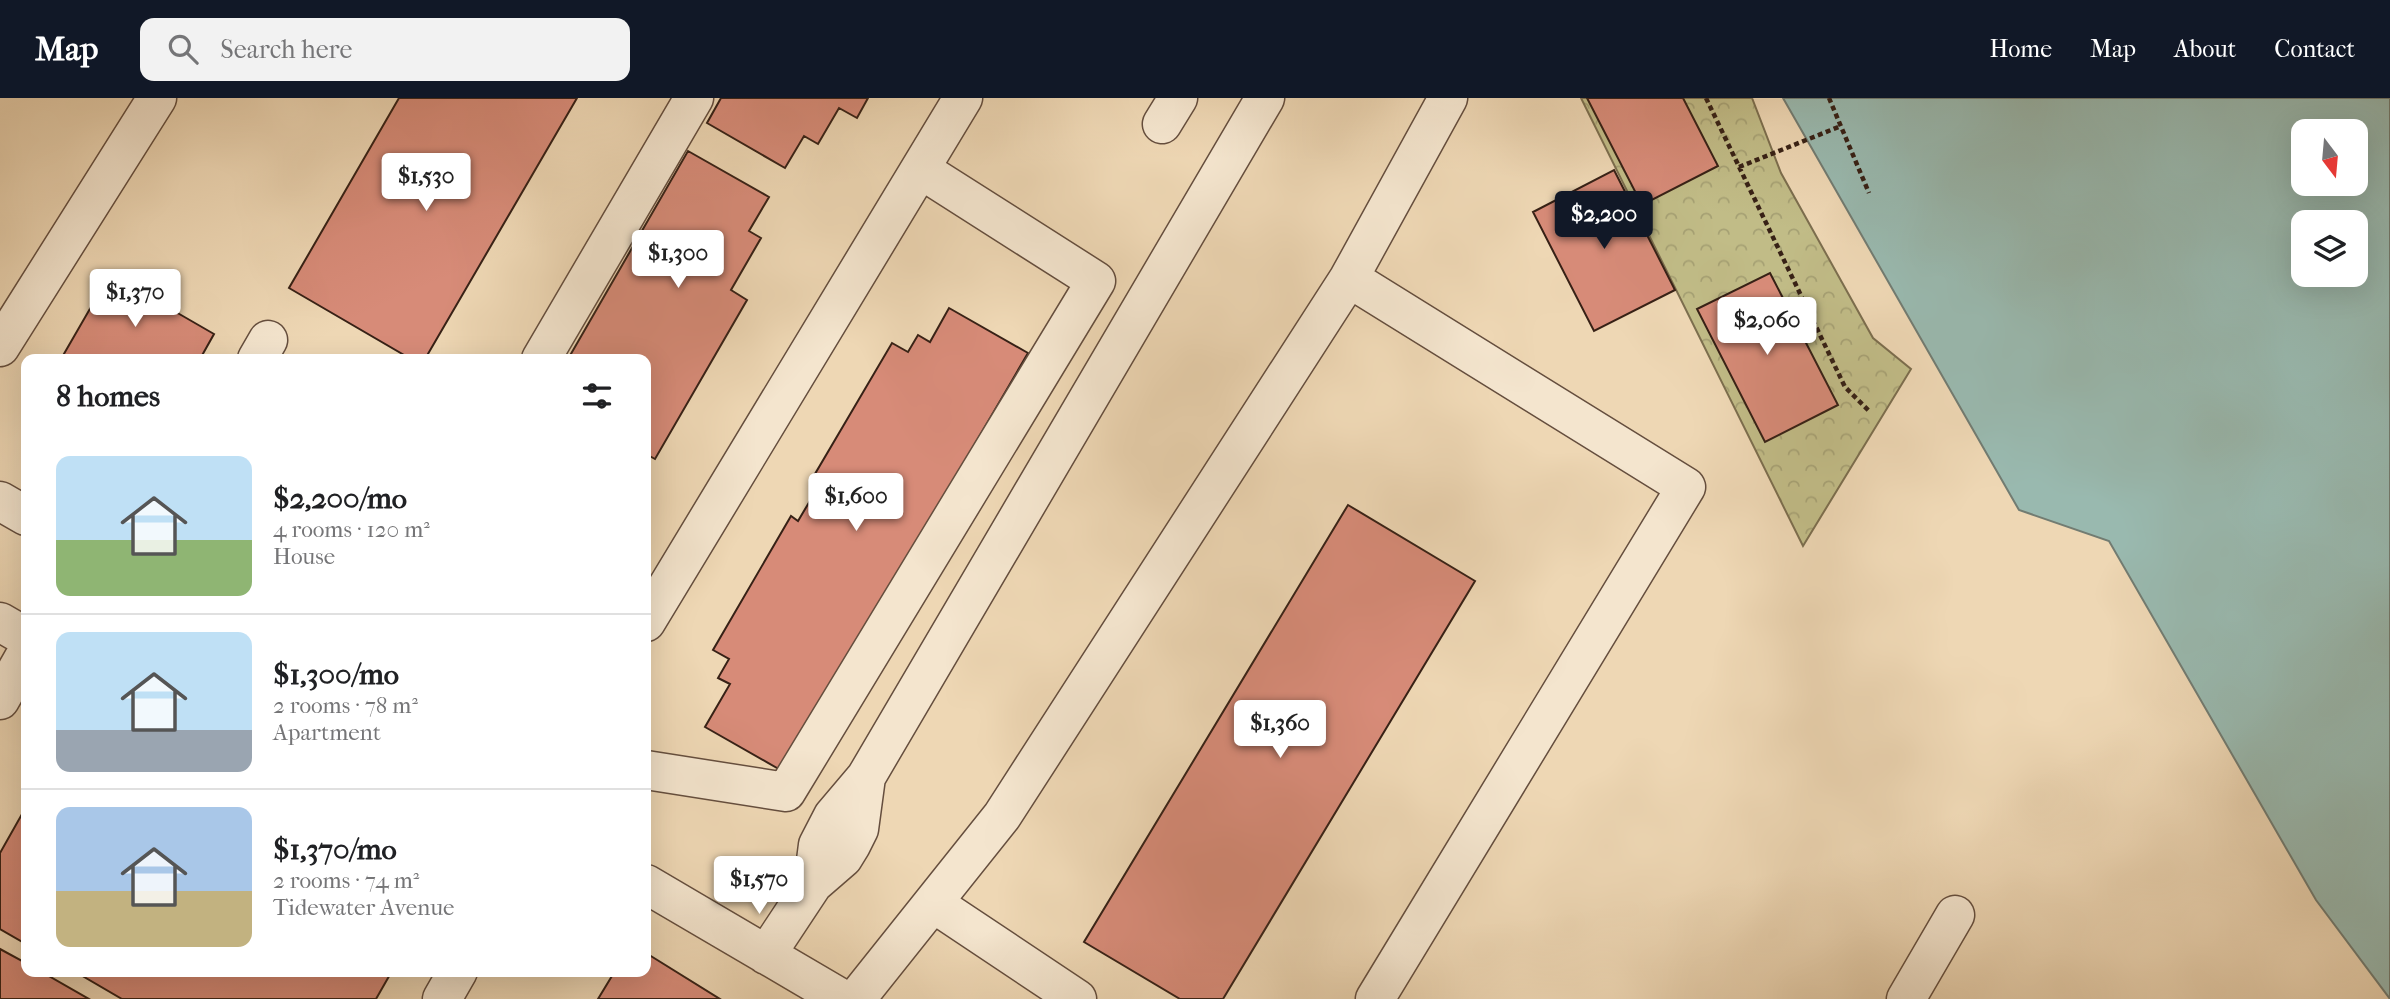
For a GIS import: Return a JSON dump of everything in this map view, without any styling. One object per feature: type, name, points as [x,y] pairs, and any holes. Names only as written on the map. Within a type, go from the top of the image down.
[{"type":"street","points":[[0,347],[157,98]]},
{"type":"street","points":[[544,354],[694,98]]},
{"type":"street","points":[[651,614],[963,98]]},
{"type":"street","points":[[766,955],[813,884],[843,858],[859,829],[866,777],[1265,98]]},
{"type":"street","points":[[856,999],[1002,817],[1349,278],[1448,98]]},
{"type":"street","points":[[651,771],[786,792],[1096,281],[920,169]]},
{"type":"street","points":[[1349,278],[1686,487],[1375,999]]},
{"type":"street","points":[[0,501],[21,513]]},
{"type":"street","points":[[0,622],[21,634]]},
{"type":"street","points":[[0,700],[21,663]]},
{"type":"street","points":[[651,887],[842,999]]},
{"type":"street","points":[[933,903],[1077,999]]},
{"type":"street","points":[[1906,999],[1955,915]]},
{"type":"street","points":[[442,999],[455,977]]},
{"type":"path","points":[[1706,98],[1845,387],[1870,412]]},
{"type":"path","points":[[1829,98],[1869,193]]},
{"type":"path","points":[[1739,167],[1841,126]]},
{"type":"green space","points":[[1581,98],[1752,98],[1781,173],[1873,338],[1911,369],[1803,546]]},
{"type":"water","points":[[1783,98],[2390,98],[2390,999],[2316,900],[2109,541],[2019,510]]},
{"type":"building","points":[[399,98],[577,98],[428,354],[402,354],[289,288]]},
{"type":"building","points":[[721,98],[868,98],[857,118],[839,108],[818,144],[804,136],[785,168],[707,123]]},
{"type":"building","points":[[1587,98],[1683,98],[1718,166],[1642,205]]},
{"type":"building","points":[[688,151],[769,197],[749,231],[761,238],[731,290],[747,300],[655,459],[651,457],[651,354],[571,354]]},
{"type":"building","points":[[1614,170],[1675,290],[1594,331],[1533,212]]},
{"type":"building","points":[[1770,273],[1838,405],[1765,442],[1697,309]]},
{"type":"building","points":[[110,274],[214,334],[203,354],[64,354]]},
{"type":"building","points":[[949,308],[1028,353],[784,772],[705,727],[730,684],[718,678],[729,659],[713,650],[791,516],[798,521],[820,484],[812,479],[892,343],[908,352],[918,335],[930,342]]},
{"type":"building","points":[[1348,505],[1475,581],[1223,999],[1180,999],[1084,942]]},
{"type":"building","points":[[21,816],[21,941],[0,929],[0,853]]},
{"type":"building","points":[[0,949],[21,960],[21,977],[50,977],[89,999],[0,999]]},
{"type":"building","points":[[651,956],[720,999],[598,999],[611,977],[651,977]]},
{"type":"building","points":[[84,977],[389,977],[376,999],[122,999]]}]
